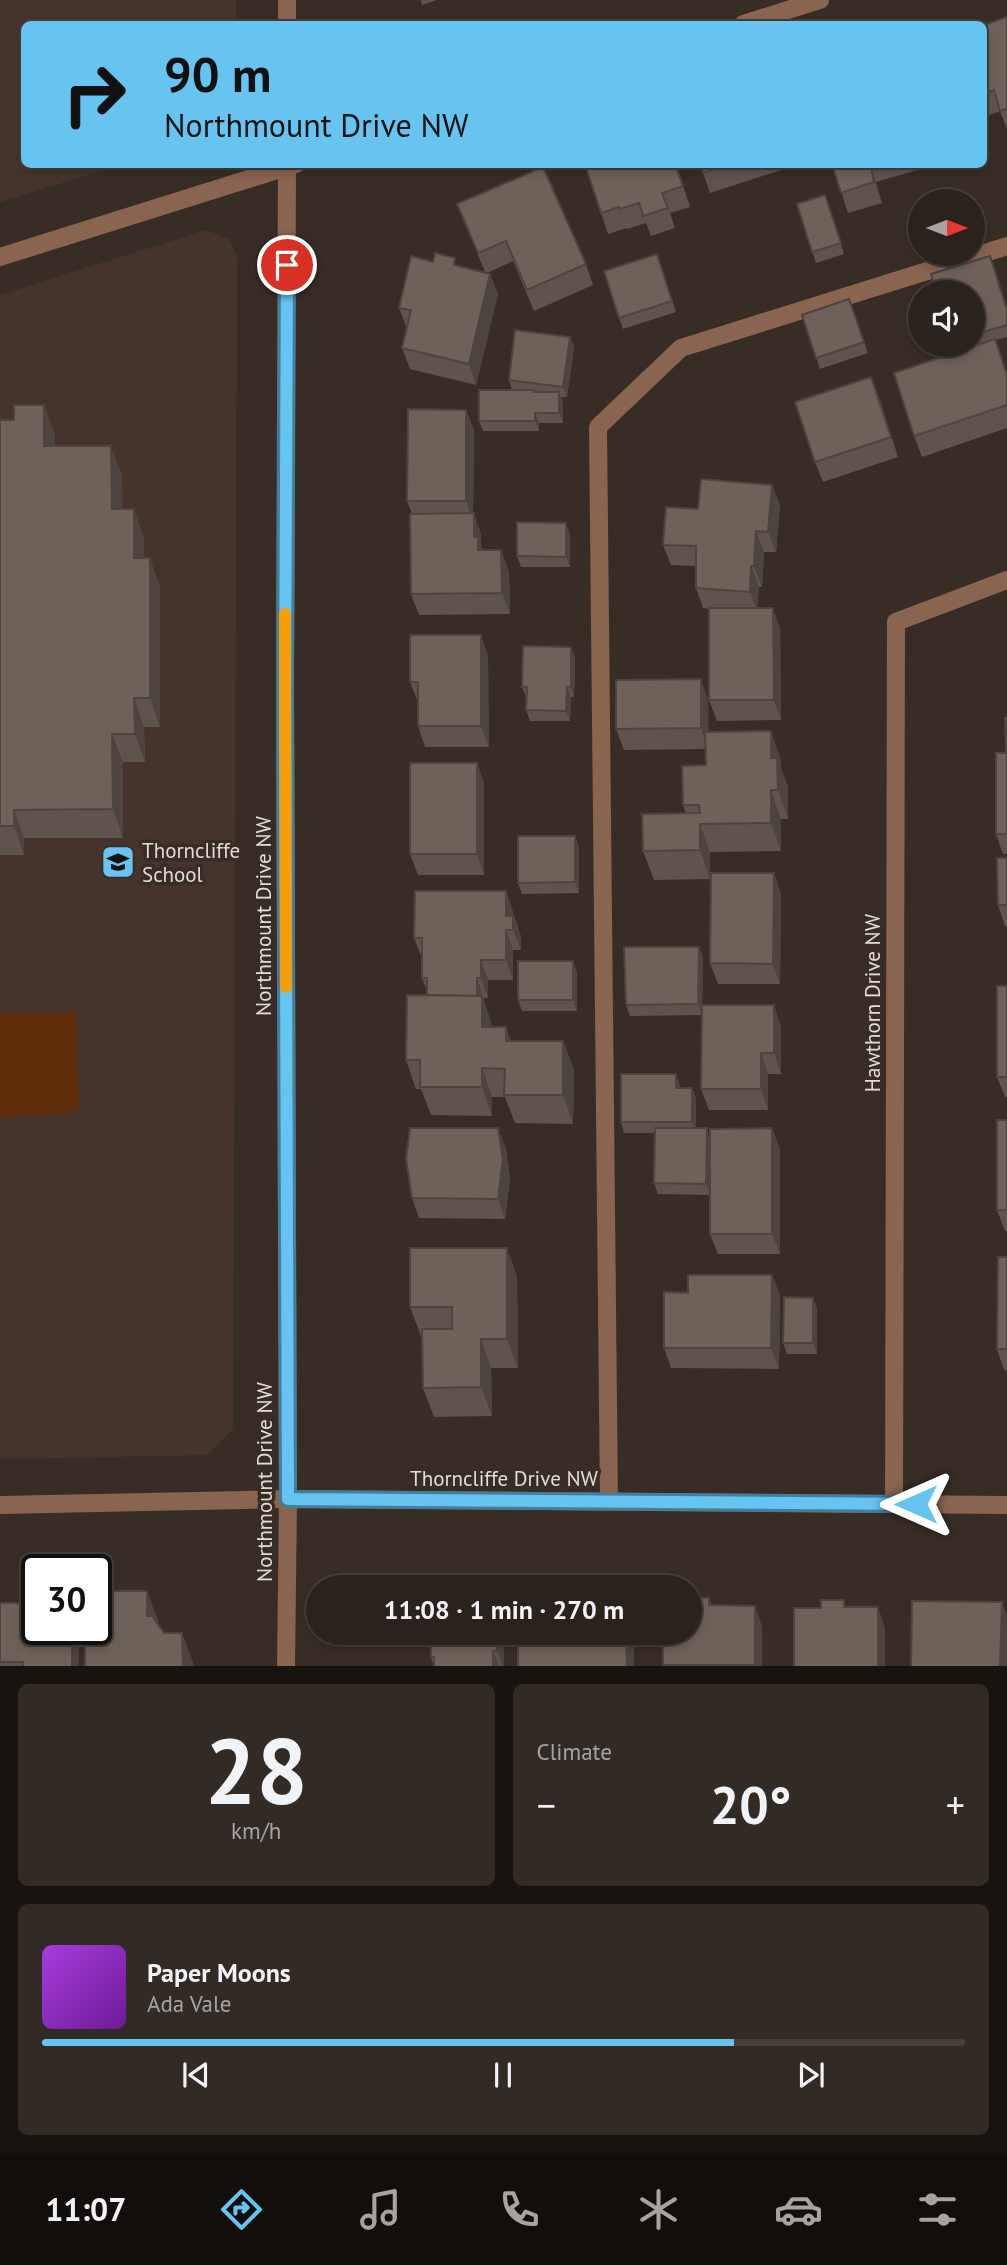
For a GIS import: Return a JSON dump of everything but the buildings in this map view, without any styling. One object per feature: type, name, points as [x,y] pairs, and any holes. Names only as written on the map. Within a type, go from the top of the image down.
[{"type":"street","points":[[287,0],[287,21]]},
{"type":"street","points":[[753,21],[820,0]]},
{"type":"street","points":[[0,257],[281,168]]},
{"type":"street","name":"Northmount Drive NW","points":[[286,1666],[288,1499],[285,695],[290,168]]},
{"type":"street","points":[[609,1502],[598,427],[681,348],[1007,246]]},
{"type":"street","name":"Hawthorn Drive NW","points":[[894,1504],[896,622],[1007,580]]},
{"type":"street","name":"Thorncliffe Drive NW","points":[[0,1505],[288,1499],[1007,1505]]},
{"type":"shaded area","points":[[0,0],[236,0],[236,21],[21,21],[21,168],[110,168],[0,202]]},
{"type":"shaded area","name":"Thorncliffe School","points":[[206,230],[229,239],[237,256],[233,1429],[208,1455],[0,1459],[0,295]]},
{"type":"shaded area","points":[[0,1012],[76,1012],[79,1111],[0,1118]]},
{"type":"slow traffic","points":[[285,614],[286,987]]},
{"type":"place","name":"Thorncliffe School","points":[[118,862]]},
{"type":"route","points":[[287,265],[285,695],[288,1499],[916,1504]]}]
